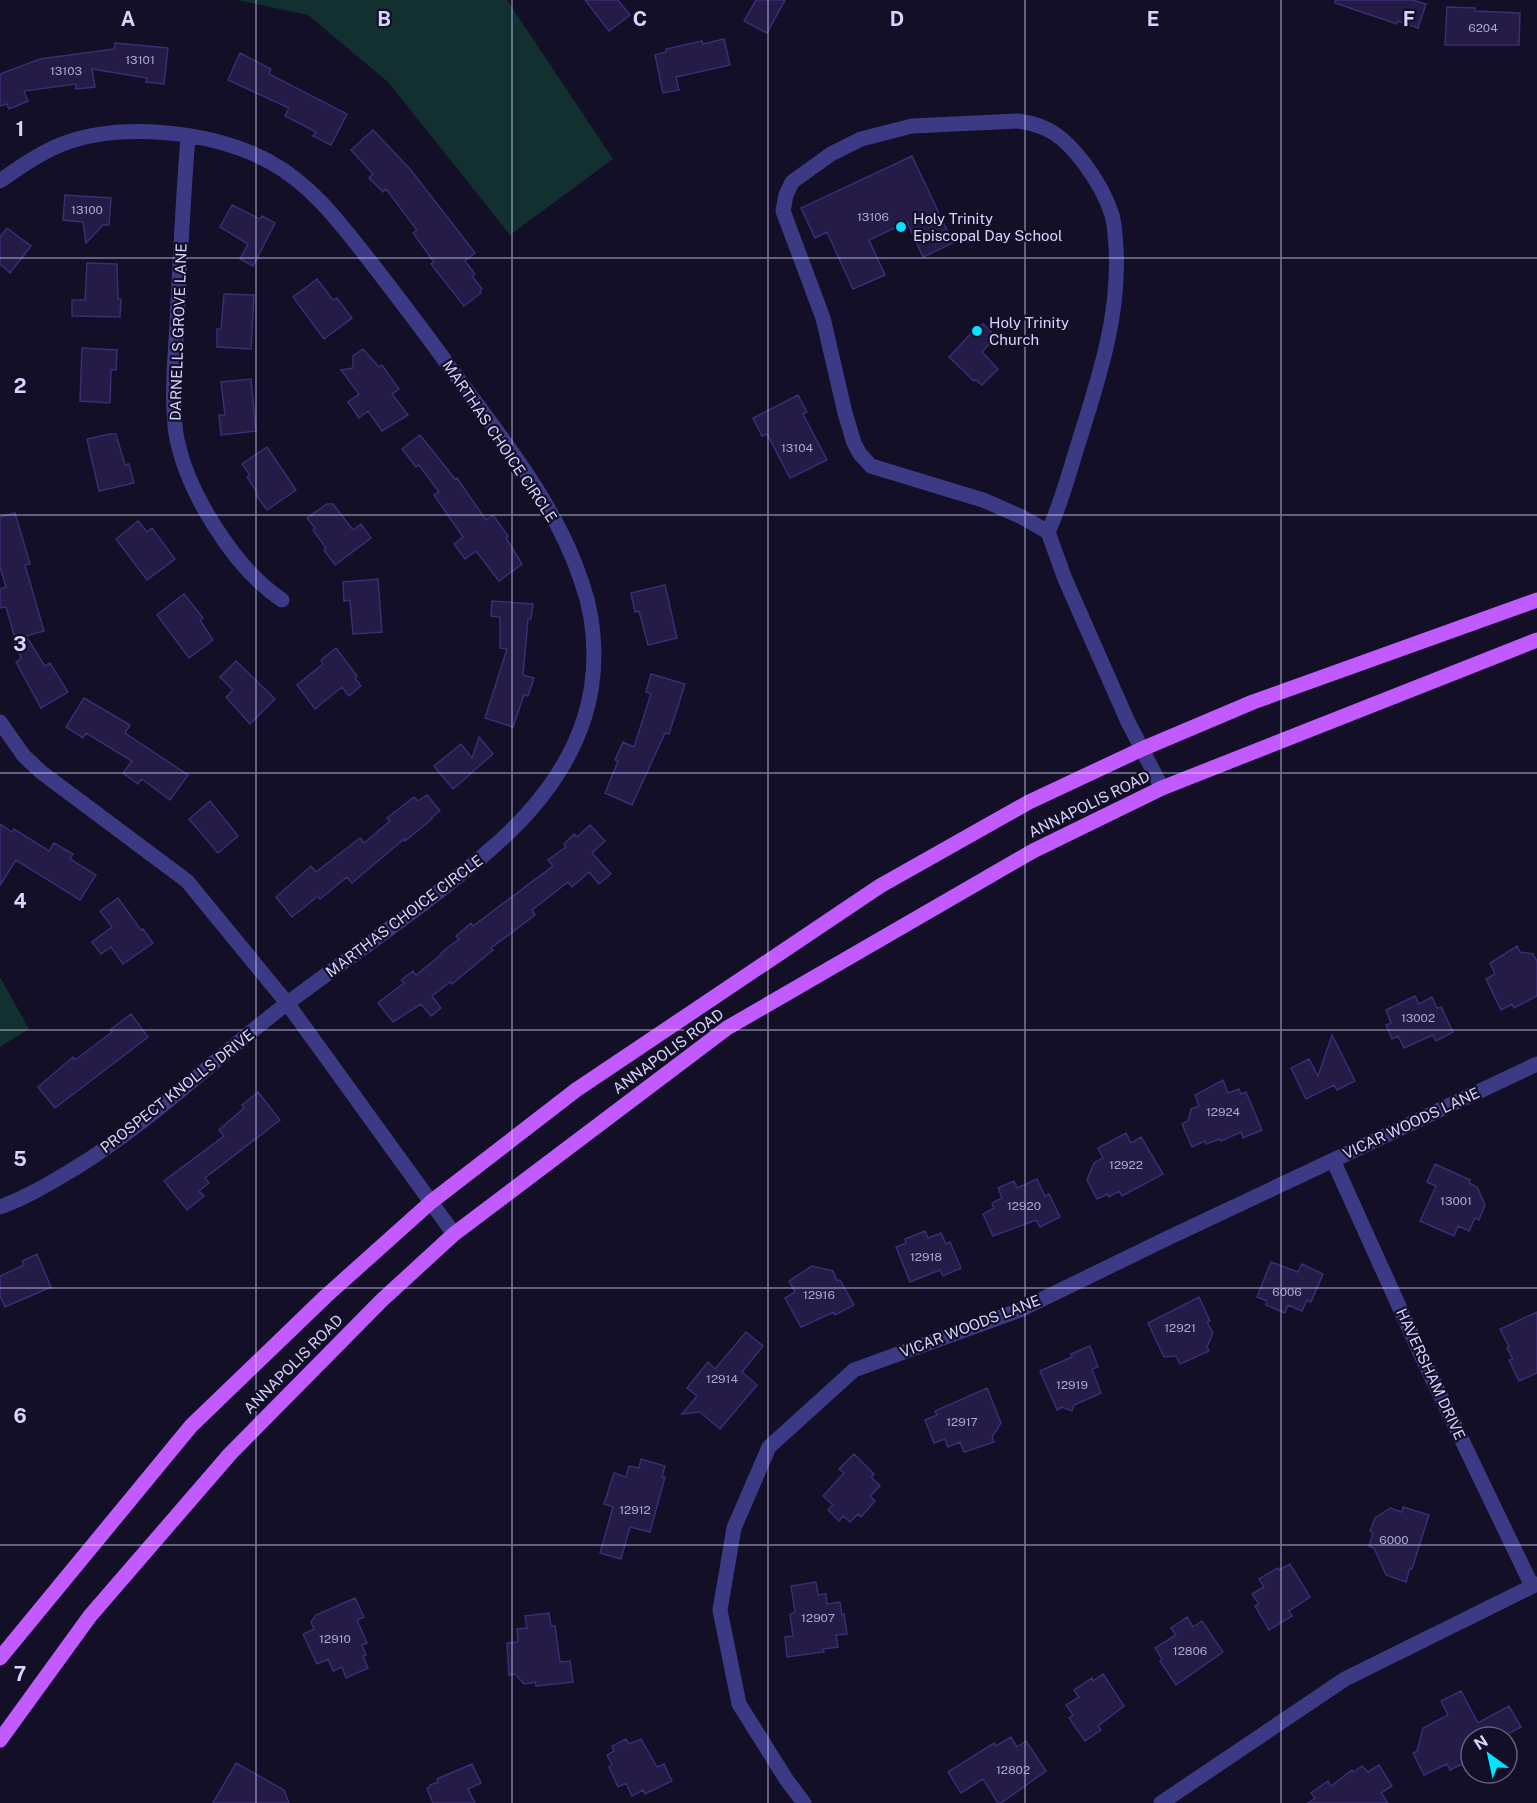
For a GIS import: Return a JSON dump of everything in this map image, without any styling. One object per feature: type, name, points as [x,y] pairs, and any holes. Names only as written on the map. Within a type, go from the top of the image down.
[{"type":"main road","name":"ANNAPOLIS ROAD","points":[[0,1658],[191,1426],[326,1296],[431,1202],[576,1090],[880,886],[1029,802],[1142,749],[1253,702],[1537,600]]},
{"type":"main road","name":"ANNAPOLIS ROAD","points":[[0,1740],[90,1616],[230,1454],[382,1300],[454,1234],[727,1028],[1032,851],[1162,788],[1537,640]]},
{"type":"street","points":[[1048,532],[1058,511],[1109,340],[1117,261],[1112,215],[1099,183],[1065,141],[1051,130],[1035,123],[1018,121],[912,126],[861,139],[831,154],[792,182],[786,195],[783,211],[823,318],[854,443],[871,466],[983,500],[1022,517],[1048,532],[1065,579],[1128,722],[1162,788]]},
{"type":"street","name":"MARTHAS CHOICE CIRCLE","points":[[0,181],[42,154],[79,139],[103,134],[143,132],[188,137],[250,152],[271,162],[294,177],[340,222],[420,326],[539,493],[569,546],[590,610],[594,669],[585,718],[560,772],[531,812],[499,842],[409,915],[287,1004]]},
{"type":"street","name":"DARNELLS GROVE LANE","points":[[188,137],[175,363],[174,416],[177,435],[187,470],[197,492],[227,544],[250,574],[282,600]]},
{"type":"street","points":[[0,722],[24,756],[41,772],[187,880],[287,1004],[454,1234]]},
{"type":"street","name":"PROSPECT KNOLLS DRIVE","points":[[0,1206],[36,1192],[134,1129],[287,1004]]},
{"type":"street","name":"VICAR WOODS LANE","points":[[804,1803],[786,1779],[739,1704],[720,1610],[734,1528],[769,1447],[854,1370],[1020,1310],[1537,1064]]},
{"type":"street","name":"HAVERSHAM DRIVE","points":[[1333,1160],[1421,1355],[1534,1585]]},
{"type":"street","points":[[1161,1803],[1345,1678],[1534,1585]]},
{"type":"green space","points":[[237,0],[507,0],[613,159],[510,235],[388,82],[308,15]]},
{"type":"green space","points":[[0,977],[29,1029],[0,1047]]},
{"type":"building","points":[[585,0],[618,0],[630,15],[609,31]]},
{"type":"building","points":[[756,0],[785,0],[767,33],[744,21]]},
{"type":"building","points":[[1335,0],[1413,0],[1426,4],[1418,28],[1398,21],[1397,24],[1335,3]]},
{"type":"building","points":[[1447,7],[1520,13],[1519,45],[1445,45]]},
{"type":"building","points":[[724,39],[730,65],[676,77],[679,90],[663,93],[655,55],[666,52],[666,49]]},
{"type":"building","points":[[115,43],[168,48],[164,84],[146,82],[147,78],[92,69],[95,87],[76,89],[76,84],[24,91],[28,101],[9,109],[7,104],[0,106],[0,74],[40,59],[114,49]]},
{"type":"building","points":[[240,53],[271,69],[269,74],[347,114],[331,145],[313,136],[316,132],[285,116],[289,108],[228,80]]},
{"type":"building","points":[[373,130],[410,169],[475,253],[465,261],[475,274],[472,276],[482,289],[481,293],[464,306],[431,264],[434,262],[413,233],[417,230],[386,189],[383,192],[369,178],[373,174],[351,150]]},
{"type":"building","points":[[912,156],[953,243],[923,257],[907,222],[869,240],[885,275],[853,289],[827,232],[815,238],[801,208]]},
{"type":"building","points":[[65,195],[111,198],[109,225],[103,225],[86,243],[83,222],[63,220]]},
{"type":"building","points":[[232,205],[260,219],[262,216],[275,223],[253,266],[240,259],[248,244],[220,227]]},
{"type":"building","points":[[7,228],[31,246],[10,273],[0,264],[0,237]]},
{"type":"building","points":[[87,263],[117,264],[118,299],[121,299],[120,317],[72,316],[72,300],[85,300]]},
{"type":"building","points":[[317,279],[333,300],[337,298],[352,318],[324,339],[293,297]]},
{"type":"building","points":[[224,294],[254,295],[251,349],[217,347],[217,329],[221,329]]},
{"type":"building","points":[[983,324],[996,336],[982,352],[998,369],[982,385],[974,381],[949,357],[976,328]]},
{"type":"building","points":[[82,348],[117,350],[116,370],[111,370],[110,403],[80,401]]},
{"type":"building","points":[[363,349],[379,367],[382,365],[399,389],[392,394],[408,415],[382,431],[368,411],[359,418],[348,402],[359,394],[341,370],[353,368],[353,356]]},
{"type":"building","points":[[251,379],[256,431],[221,435],[219,415],[225,415],[221,382]]},
{"type":"building","points":[[798,395],[807,412],[803,414],[827,460],[790,478],[767,434],[762,436],[753,418]]},
{"type":"building","points":[[116,434],[125,465],[129,464],[134,483],[99,491],[87,439]]},
{"type":"building","points":[[420,435],[455,479],[457,478],[486,520],[493,515],[508,536],[506,538],[522,564],[499,581],[476,551],[465,559],[454,544],[463,537],[434,495],[439,492],[419,465],[416,467],[402,449]]},
{"type":"building","points":[[267,447],[296,490],[267,510],[256,495],[258,494],[247,477],[250,475],[242,464]]},
{"type":"building","points":[[327,504],[333,504],[353,530],[361,524],[371,538],[335,565],[307,518]]},
{"type":"building","points":[[15,513],[30,564],[25,565],[44,631],[26,636],[45,666],[50,663],[68,692],[41,708],[16,662],[21,659],[6,607],[0,608],[0,589],[6,587],[0,567],[0,517]]},
{"type":"building","points":[[138,521],[147,532],[152,528],[175,559],[147,580],[116,539]]},
{"type":"building","points":[[378,579],[382,632],[353,634],[350,600],[344,601],[343,582]]},
{"type":"building","points":[[665,585],[677,638],[648,645],[639,611],[635,612],[631,593]]},
{"type":"building","points":[[184,594],[203,618],[200,620],[213,640],[189,658],[157,615]]},
{"type":"building","points":[[492,601],[533,604],[531,619],[528,619],[523,675],[534,678],[528,696],[524,695],[513,727],[485,718],[507,649],[500,648],[500,617],[491,616]]},
{"type":"building","points":[[336,648],[357,676],[355,678],[361,686],[349,696],[342,687],[315,709],[297,685],[323,664],[321,660]]},
{"type":"building","points":[[236,661],[275,699],[250,724],[226,697],[233,690],[220,677]]},
{"type":"building","points":[[651,674],[685,684],[669,734],[665,733],[632,805],[605,793],[623,742],[634,747],[651,694],[646,692]]},
{"type":"building","points":[[84,698],[130,725],[125,733],[188,775],[170,800],[142,779],[138,784],[123,773],[132,761],[86,733],[83,738],[66,727]]},
{"type":"building","points":[[479,737],[493,754],[453,789],[434,766],[461,744],[472,758]]},
{"type":"building","points":[[427,795],[440,811],[352,883],[347,877],[320,899],[318,896],[292,917],[276,897],[311,866],[316,872],[360,838],[364,843],[390,821],[387,818],[414,797],[418,801]]},
{"type":"building","points":[[210,801],[238,836],[218,853],[189,819]]},
{"type":"building","points":[[0,824],[12,832],[14,829],[49,851],[54,843],[73,854],[70,859],[96,875],[80,900],[16,860],[0,885]]},
{"type":"building","points":[[590,825],[605,841],[592,853],[611,874],[599,884],[589,872],[572,887],[568,882],[532,910],[535,915],[491,948],[493,950],[452,984],[450,982],[432,996],[441,1008],[431,1016],[421,1004],[393,1022],[378,1003],[404,983],[401,980],[413,971],[416,975],[459,939],[456,936],[471,923],[473,926],[553,866],[548,860],[566,847],[564,844],[574,834],[577,837]]},
{"type":"building","points":[[118,898],[153,943],[123,964],[111,947],[101,954],[92,942],[112,927],[100,911]]},
{"type":"building","points":[[1517,946],[1520,952],[1533,954],[1537,961],[1537,996],[1514,1008],[1512,1004],[1501,1010],[1486,979],[1495,974],[1490,963]]},
{"type":"building","points":[[1415,996],[1419,1004],[1432,997],[1437,1008],[1441,1007],[1453,1032],[1436,1041],[1433,1035],[1404,1048],[1398,1036],[1392,1039],[1386,1025],[1391,1023],[1386,1010]]},
{"type":"building","points":[[131,1014],[148,1037],[55,1108],[38,1087],[73,1057],[75,1060],[112,1032],[110,1030]]},
{"type":"building","points":[[1332,1035],[1355,1081],[1337,1090],[1334,1085],[1306,1099],[1291,1068],[1309,1059],[1318,1076]]},
{"type":"building","points":[[1223,1080],[1228,1093],[1239,1089],[1241,1094],[1246,1092],[1262,1130],[1243,1138],[1241,1132],[1221,1141],[1220,1139],[1206,1144],[1205,1141],[1192,1147],[1182,1124],[1188,1121],[1191,1109],[1199,1106],[1195,1095]]},
{"type":"building","points":[[258,1092],[280,1120],[205,1178],[209,1183],[199,1191],[204,1196],[187,1210],[164,1181],[224,1136],[219,1130],[244,1108],[242,1105]]},
{"type":"building","points":[[1126,1133],[1131,1143],[1141,1137],[1163,1174],[1122,1196],[1119,1191],[1109,1197],[1108,1194],[1097,1199],[1087,1180],[1094,1163],[1103,1158],[1098,1148]]},
{"type":"building","points":[[1435,1164],[1470,1180],[1469,1183],[1477,1187],[1485,1205],[1479,1220],[1475,1218],[1469,1231],[1458,1226],[1454,1236],[1420,1221],[1436,1186],[1427,1182]]},
{"type":"building","points":[[1037,1179],[1045,1196],[1049,1194],[1060,1217],[1040,1227],[1036,1220],[993,1236],[983,1214],[994,1208],[992,1203],[1002,1198],[998,1188],[1014,1181],[1017,1188]]},
{"type":"building","points":[[925,1231],[928,1238],[941,1233],[946,1244],[950,1242],[961,1268],[943,1276],[940,1270],[910,1282],[896,1247],[906,1243],[905,1239]]},
{"type":"building","points":[[37,1254],[51,1287],[5,1307],[0,1296],[0,1276],[24,1265],[22,1261]]},
{"type":"building","points":[[1271,1262],[1298,1272],[1302,1264],[1323,1274],[1311,1302],[1307,1300],[1302,1311],[1288,1305],[1285,1313],[1266,1305],[1267,1301],[1257,1297]]},
{"type":"building","points":[[812,1266],[833,1271],[837,1281],[840,1280],[854,1305],[835,1315],[834,1312],[801,1327],[785,1298],[795,1292],[789,1281]]},
{"type":"building","points":[[1199,1297],[1213,1333],[1207,1347],[1209,1351],[1180,1364],[1176,1356],[1164,1357],[1148,1323]]},
{"type":"building","points":[[1537,1312],[1537,1373],[1519,1381],[1509,1360],[1513,1359],[1507,1348],[1509,1347],[1500,1329]]},
{"type":"building","points":[[746,1332],[763,1346],[742,1372],[757,1385],[720,1429],[700,1412],[682,1414],[697,1396],[687,1388],[708,1362],[715,1369]]},
{"type":"building","points":[[1090,1346],[1098,1367],[1092,1369],[1101,1393],[1074,1405],[1072,1411],[1062,1407],[1057,1410],[1040,1371]]},
{"type":"building","points":[[987,1388],[1001,1423],[992,1437],[994,1442],[964,1452],[960,1442],[948,1447],[945,1439],[934,1443],[925,1420],[937,1415],[935,1411]]},
{"type":"building","points":[[854,1454],[874,1474],[871,1477],[880,1486],[870,1496],[875,1501],[861,1517],[858,1514],[850,1522],[843,1516],[839,1521],[828,1510],[833,1505],[823,1496],[844,1473],[839,1469]]},
{"type":"building","points":[[641,1459],[665,1466],[662,1477],[665,1477],[650,1532],[630,1527],[621,1559],[600,1553],[613,1507],[604,1504],[614,1473],[626,1477],[629,1466],[639,1468]]},
{"type":"building","points":[[1403,1507],[1429,1515],[1406,1582],[1386,1575],[1374,1548],[1369,1546],[1373,1532],[1370,1531],[1375,1518],[1390,1508],[1402,1512]]},
{"type":"building","points":[[1290,1564],[1310,1597],[1289,1611],[1292,1616],[1269,1630],[1255,1606],[1259,1604],[1252,1594],[1264,1587],[1259,1579]]},
{"type":"building","points":[[816,1582],[818,1595],[826,1594],[827,1604],[840,1602],[847,1634],[836,1635],[838,1647],[823,1649],[824,1652],[787,1657],[785,1637],[793,1636],[790,1615],[795,1612],[791,1586]]},
{"type":"building","points":[[355,1598],[364,1617],[357,1620],[367,1643],[362,1645],[366,1655],[363,1656],[368,1668],[346,1678],[342,1667],[333,1671],[328,1659],[317,1664],[303,1634],[314,1629],[311,1622],[316,1615]]},
{"type":"building","points":[[549,1613],[551,1626],[555,1626],[560,1662],[570,1661],[573,1682],[536,1686],[535,1682],[524,1684],[515,1674],[509,1675],[507,1643],[518,1642],[517,1629],[527,1628],[525,1616]]},
{"type":"building","points":[[1187,1617],[1193,1627],[1202,1621],[1223,1652],[1176,1685],[1160,1661],[1162,1659],[1155,1648],[1176,1635],[1171,1628]]},
{"type":"building","points":[[1103,1674],[1124,1706],[1098,1726],[1101,1730],[1085,1741],[1069,1718],[1073,1715],[1066,1705],[1079,1697],[1074,1690],[1092,1678],[1093,1681]]},
{"type":"building","points":[[1461,1691],[1478,1723],[1509,1706],[1521,1727],[1519,1728],[1519,1725],[1459,1725],[1459,1766],[1450,1770],[1447,1764],[1424,1775],[1413,1753],[1417,1751],[1423,1728],[1448,1715],[1441,1701]]},
{"type":"building","points":[[1011,1737],[1017,1747],[1026,1741],[1046,1771],[1001,1803],[998,1803],[983,1779],[961,1793],[948,1772],[994,1743],[996,1746]]},
{"type":"building","points":[[626,1739],[629,1744],[641,1739],[657,1767],[664,1764],[672,1781],[645,1794],[643,1790],[632,1796],[626,1783],[618,1787],[609,1767],[612,1765],[607,1755],[614,1751],[612,1746]]},
{"type":"building","points":[[236,1763],[284,1790],[289,1803],[213,1803]]},
{"type":"building","points":[[472,1764],[481,1783],[468,1789],[475,1803],[433,1803],[427,1788],[430,1785],[438,1782],[437,1779]]},
{"type":"building","points":[[1379,1765],[1392,1786],[1381,1793],[1388,1803],[1308,1803],[1315,1798],[1311,1793],[1328,1781],[1331,1786],[1352,1770],[1353,1772],[1362,1766],[1368,1772]]},
{"type":"place","name":"Holy Trinity Episcopal Day School","points":[[901,227]]},
{"type":"place","name":"Holy Trinity Church","points":[[977,331]]}]
